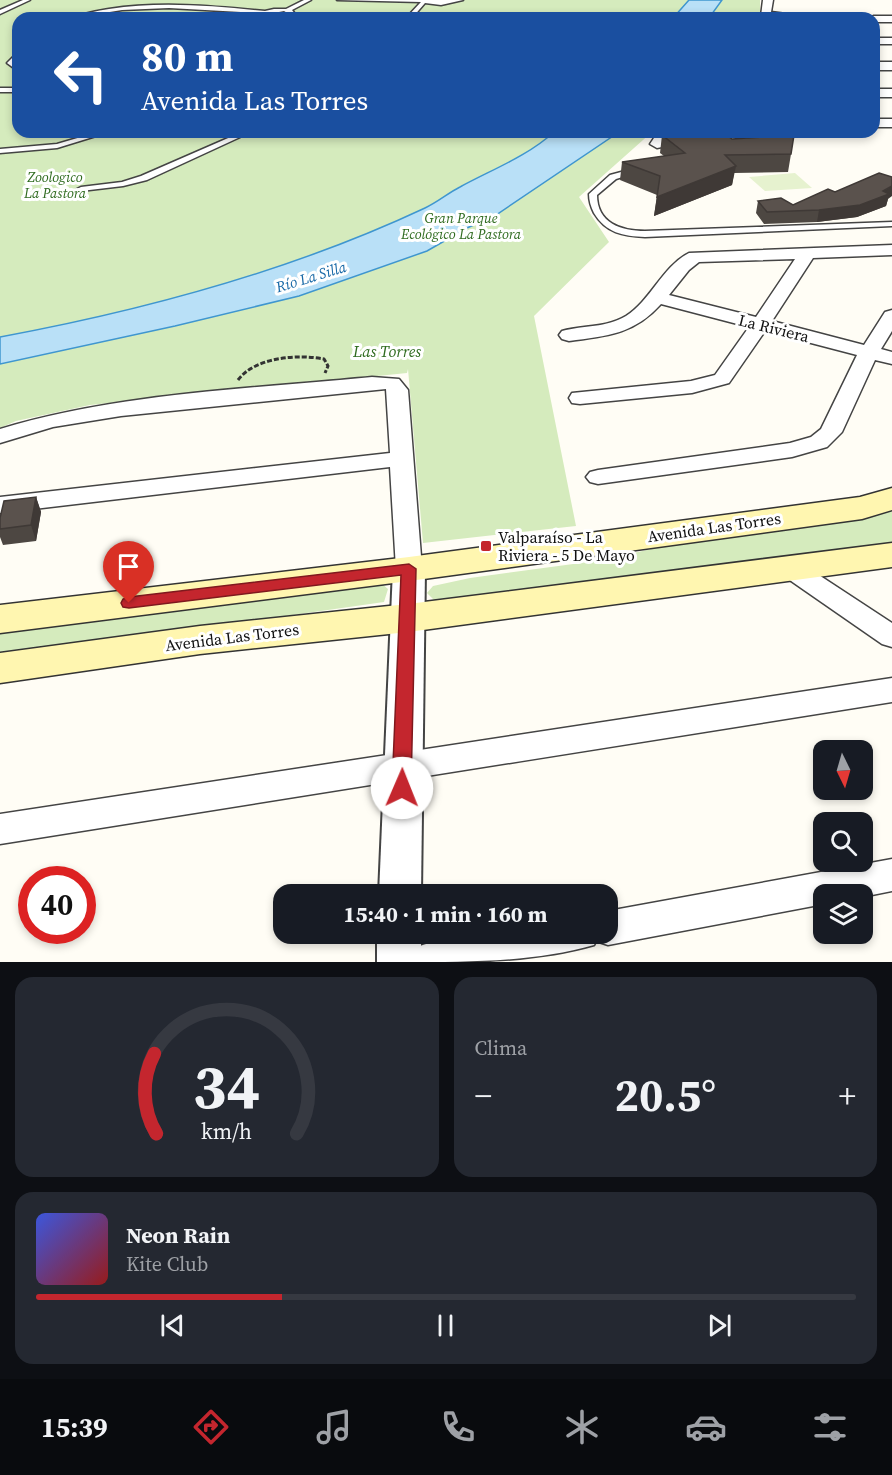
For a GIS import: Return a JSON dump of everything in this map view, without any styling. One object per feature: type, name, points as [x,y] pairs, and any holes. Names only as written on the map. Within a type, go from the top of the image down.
[{"type":"main road","name":"Avenida Las Torres","points":[[0,619],[409,569],[862,508],[892,499]]},
{"type":"main road","name":"Avenida Las Torres","points":[[0,668],[200,640],[408,618],[892,555]]},
{"type":"street","points":[[569,335],[622,327],[633,321],[661,293],[685,261],[695,257],[892,250]]},
{"type":"street","points":[[580,398],[692,387],[722,379],[807,253]]},
{"type":"street","name":"La Riviera","points":[[661,293],[882,350]]},
{"type":"street","points":[[598,477],[792,450],[819,442],[831,432],[882,350],[892,316]]},
{"type":"street","points":[[0,436],[50,421],[121,409],[385,382],[395,385],[403,459],[409,569],[400,884]]},
{"type":"street","points":[[0,506],[403,459]]},
{"type":"street","points":[[790,568],[892,637]]},
{"type":"street","points":[[0,829],[892,690]]},
{"type":"street","points":[[618,926],[892,875]]},
{"type":"street","points":[[399,944],[399,962]]},
{"type":"street","points":[[425,962],[522,944]]},
{"type":"lane","points":[[0,12],[27,0]]},
{"type":"lane","points":[[92,12],[115,3],[155,0],[249,12]]},
{"type":"lane","points":[[290,12],[308,0]]},
{"type":"lane","points":[[340,0],[414,0],[423,3],[460,0]]},
{"type":"lane","points":[[415,12],[423,3]]},
{"type":"lane","points":[[0,151],[57,146],[85,138]]},
{"type":"lane","points":[[81,189],[123,184],[144,178],[234,138]]},
{"type":"lane","points":[[645,167],[613,177],[593,194],[593,203],[612,229],[618,232],[645,234],[892,224]]},
{"type":"path","points":[[249,379],[238,380],[241,372],[250,367],[315,356],[324,359],[328,366],[322,376]]},
{"type":"green space","points":[[0,0],[760,0],[760,12],[12,12],[12,138],[645,138],[579,197],[609,242],[534,316],[576,526],[423,543],[408,369],[407,373],[90,405],[16,421],[0,428]]},
{"type":"green space","points":[[795,173],[812,188],[765,191],[749,177]]},
{"type":"green space","points":[[892,504],[892,546],[436,602],[427,593],[433,586],[470,578],[603,560],[695,539]]},
{"type":"green space","points":[[381,583],[388,589],[384,602],[193,629],[138,640],[0,652],[0,633]]},
{"type":"water","points":[[689,0],[722,0],[713,12],[678,12]]},
{"type":"water","name":"Río La Silla","points":[[547,138],[610,138],[496,215],[467,228],[427,251],[299,296],[0,364],[0,337],[163,301],[323,251],[430,206],[456,189]]},
{"type":"building","points":[[666,138],[794,138],[791,154],[725,155],[736,166],[657,197],[660,176],[622,162],[685,153]]},
{"type":"building","points":[[879,173],[892,177],[892,186],[883,191],[889,194],[860,205],[819,210],[767,212],[758,201],[781,198],[793,205],[828,189],[835,192]]},
{"type":"building","points":[[36,497],[31,525],[0,529],[4,501]]},
{"type":"place","name":"Valparaíso - La Riviera - 5 De Mayo","points":[[486,546]]},
{"type":"route","points":[[129,603],[409,569],[410,595],[402,788]]},
{"type":"park label","name":"Zoologico La Pastora","points":[[55,186]]},
{"type":"park label","name":"Gran Parque Ecológico La Pastora","points":[[461,226]]},
{"type":"park label","name":"Las Torres","points":[[387,351]]}]
